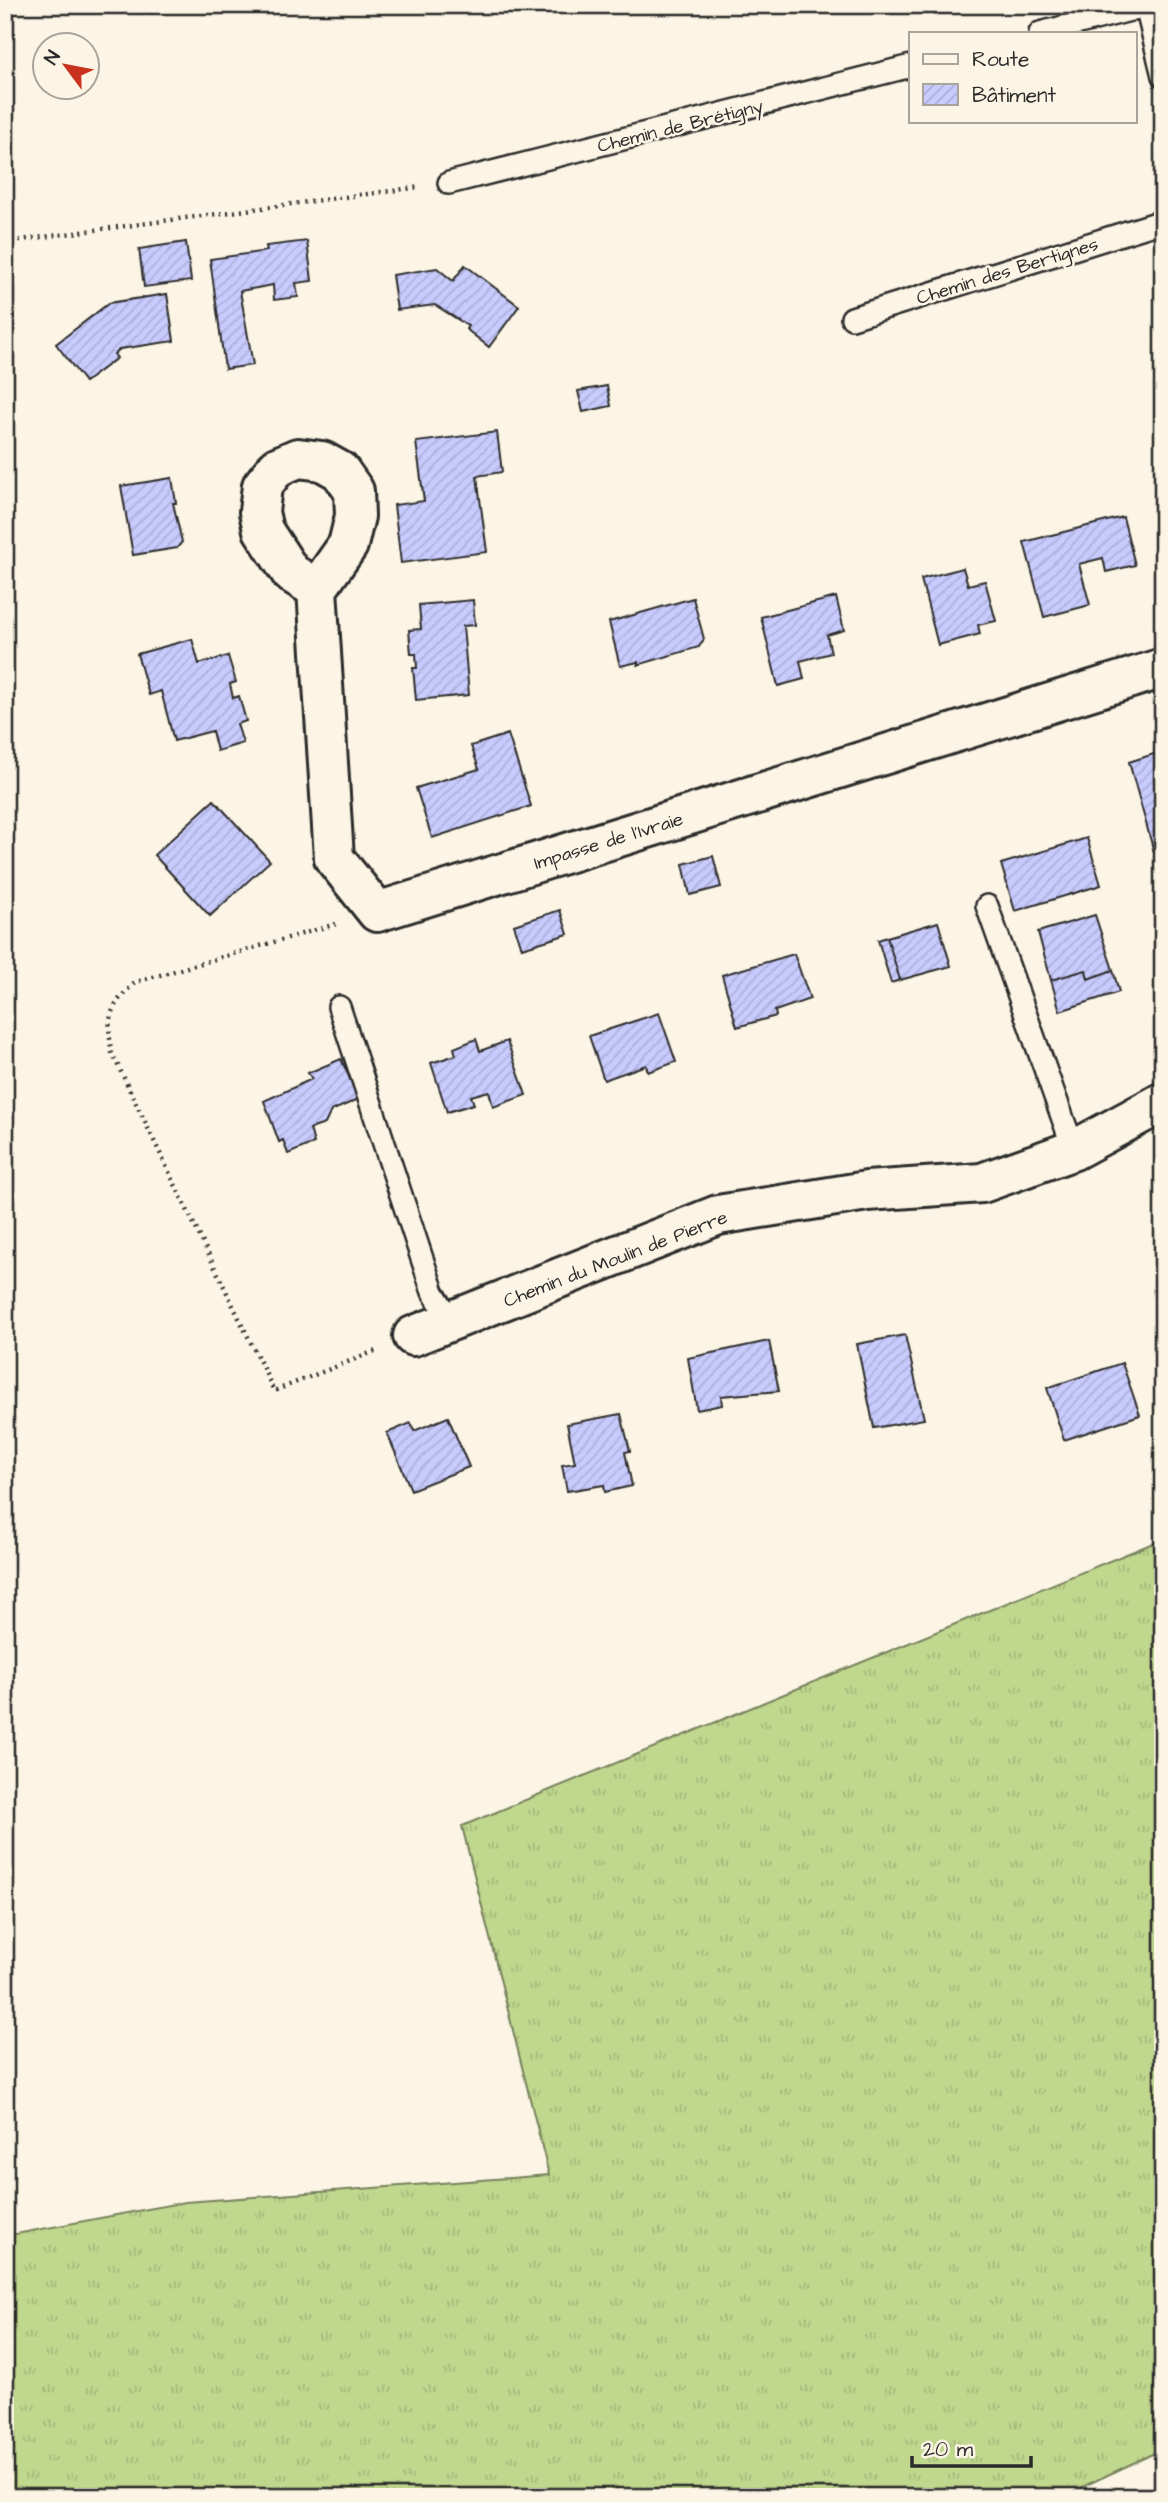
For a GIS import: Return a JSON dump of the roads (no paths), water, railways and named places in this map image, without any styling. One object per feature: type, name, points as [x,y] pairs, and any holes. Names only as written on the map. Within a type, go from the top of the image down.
[{"type":"street","name":"Impasse de l'Ivraie","points":[[317,589],[334,858],[377,912],[1163,668]]},
{"type":"street","name":"Chemin du Moulin de Pierre","points":[[413,1336],[719,1215],[867,1191],[982,1183],[1074,1150],[1163,1102]]},
{"type":"lane","points":[[1044,32],[1148,6],[1163,76]]},
{"type":"lane","name":"Chemin de Brétigny","points":[[449,183],[909,67]]},
{"type":"lane","name":"Chemin des Bertignes","points":[[852,318],[1163,221]]},
{"type":"lane","points":[[987,906],[1074,1150]]},
{"type":"lane","points":[[339,1007],[433,1292],[451,1321]]}]
